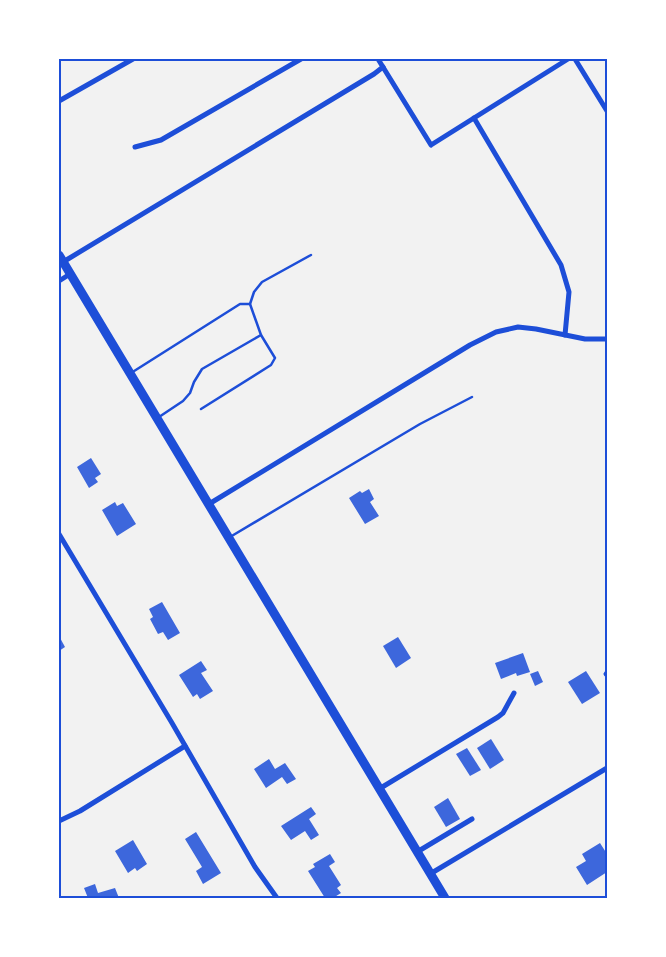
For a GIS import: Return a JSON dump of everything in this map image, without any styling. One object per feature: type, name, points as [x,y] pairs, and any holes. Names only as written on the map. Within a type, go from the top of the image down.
[{"type":"main road","points":[[61,258],[445,898]]},
{"type":"street","points":[[59,101],[134,59]]},
{"type":"street","points":[[135,147],[161,140],[301,59]]},
{"type":"street","points":[[378,59],[431,145],[568,59]]},
{"type":"street","points":[[576,59],[607,110]]},
{"type":"street","points":[[61,258],[366,79],[382,67]]},
{"type":"street","points":[[474,118],[561,265],[569,292],[565,335]]},
{"type":"street","points":[[59,281],[70,274]]},
{"type":"street","points":[[209,504],[470,345],[496,332],[518,328],[536,329],[585,340],[607,339]]},
{"type":"street","points":[[59,534],[255,867],[277,898]]},
{"type":"street","points":[[379,789],[498,717],[503,713],[514,693]]},
{"type":"street","points":[[59,821],[80,812],[185,746]]},
{"type":"street","points":[[430,874],[607,768]]},
{"type":"street","points":[[418,852],[472,819]]},
{"type":"lane","points":[[202,409],[271,365],[274,358],[261,335],[250,304],[254,292],[262,282],[311,255]]},
{"type":"lane","points":[[130,374],[240,304],[250,304]]},
{"type":"lane","points":[[157,418],[183,401],[202,369],[261,335]]},
{"type":"lane","points":[[229,538],[420,424],[472,397]]},
{"type":"building","points":[[91,458],[101,474],[95,478],[98,482],[89,488],[77,467]]},
{"type":"building","points":[[369,489],[374,499],[370,502],[379,516],[365,524],[349,498],[360,491],[362,493]]},
{"type":"building","points":[[115,502],[117,506],[123,503],[136,524],[117,536],[102,510]]},
{"type":"building","points":[[162,602],[180,633],[168,640],[163,632],[158,634],[150,619],[153,617],[149,609]]},
{"type":"building","points":[[59,636],[65,647],[59,651]]},
{"type":"building","points":[[398,637],[411,658],[396,668],[383,646]]},
{"type":"building","points":[[523,653],[530,672],[517,676],[516,673],[501,679],[495,663]]},
{"type":"building","points":[[201,661],[207,670],[201,673],[213,691],[200,699],[197,694],[193,697],[179,675]]},
{"type":"building","points":[[538,671],[543,682],[535,686],[530,674]]},
{"type":"building","points":[[586,671],[600,693],[582,704],[568,682]]},
{"type":"building","points":[[491,739],[504,760],[490,769],[477,748]]},
{"type":"building","points":[[467,748],[481,770],[470,776],[456,754]]},
{"type":"building","points":[[269,759],[275,769],[285,763],[296,779],[287,784],[282,777],[266,788],[254,769]]},
{"type":"building","points":[[448,798],[460,819],[446,827],[434,807]]},
{"type":"building","points":[[311,807],[316,814],[309,819],[319,835],[311,840],[305,831],[291,840],[281,826]]},
{"type":"building","points":[[196,832],[221,873],[203,884],[196,871],[202,867],[185,839]]},
{"type":"building","points":[[133,840],[147,864],[137,871],[135,868],[128,873],[115,851]]},
{"type":"building","points":[[600,843],[607,854],[607,872],[587,885],[576,867],[586,861],[582,854]]},
{"type":"building","points":[[330,854],[335,862],[329,866],[341,885],[337,888],[341,893],[333,898],[325,898],[308,871],[315,867],[313,864]]},
{"type":"building","points":[[95,884],[98,893],[115,888],[119,898],[88,898],[84,888]]}]
